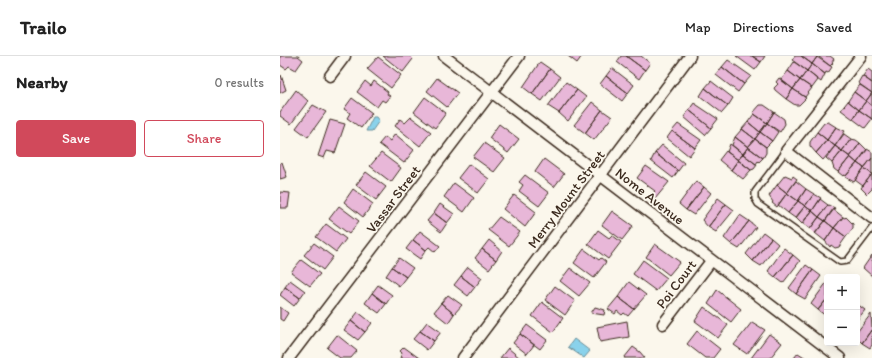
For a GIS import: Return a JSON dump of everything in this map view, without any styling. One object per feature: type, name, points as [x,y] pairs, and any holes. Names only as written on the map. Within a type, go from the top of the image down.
[{"type":"street","points":[[330,76],[345,56]]},
{"type":"street","name":"Nome Avenue","points":[[444,56],[840,358]]},
{"type":"street","name":"Vassar Street","points":[[289,358],[519,56]]},
{"type":"street","name":"Merry Mount Street","points":[[463,358],[601,177],[690,56]]},
{"type":"street","points":[[861,56],[786,151],[872,218]]},
{"type":"street","name":"Poi Court","points":[[663,324],[711,261]]},
{"type":"lane","points":[[786,151],[755,192],[755,199],[758,204],[840,262],[847,261],[872,228]]},
{"type":"water","points":[[373,117],[376,117],[379,121],[372,131],[366,131]]},
{"type":"water","points":[[574,339],[590,351],[584,358],[568,347]]},
{"type":"building","points":[[280,56],[298,56],[303,60],[296,70],[289,66],[286,69],[280,65]]},
{"type":"building","points":[[383,56],[410,56],[413,59],[403,72]]},
{"type":"building","points":[[568,56],[582,56],[577,63]]},
{"type":"building","points":[[621,56],[626,56],[645,70],[639,79],[617,62]]},
{"type":"building","points":[[626,56],[641,56],[650,63],[645,70]]},
{"type":"building","points":[[736,56],[752,56],[761,62],[755,70]]},
{"type":"building","points":[[752,56],[765,56],[761,62]]},
{"type":"building","points":[[795,56],[801,56],[812,64],[807,71],[792,60]]},
{"type":"building","points":[[801,56],[816,56],[817,57],[812,64]]},
{"type":"building","points":[[818,56],[830,56],[834,59],[832,62],[833,63],[830,66]]},
{"type":"building","points":[[378,57],[401,75],[391,88],[367,69]]},
{"type":"building","points":[[817,57],[832,67],[828,73],[826,72],[825,74],[812,64]]},
{"type":"building","points":[[728,60],[751,76],[744,84],[722,67]]},
{"type":"building","points":[[540,62],[550,69],[532,94],[523,87]]},
{"type":"building","points":[[794,62],[807,71],[800,80],[788,71]]},
{"type":"building","points":[[812,64],[825,74],[821,82],[807,71]]},
{"type":"building","points":[[722,67],[744,84],[738,92],[716,75]]},
{"type":"building","points":[[612,68],[634,85],[628,93],[606,76]]},
{"type":"building","points":[[550,69],[560,77],[542,101],[532,94]]},
{"type":"building","points":[[868,69],[872,72],[872,83],[863,76]]},
{"type":"building","points":[[788,71],[800,80],[793,89],[781,80]]},
{"type":"building","points":[[807,71],[818,80],[812,88],[800,80]]},
{"type":"building","points":[[281,75],[286,90],[280,93],[280,76]]},
{"type":"building","points":[[606,76],[628,93],[622,101],[600,84]]},
{"type":"building","points":[[862,76],[872,83],[872,93],[858,83]]},
{"type":"building","points":[[437,78],[458,93],[447,107],[427,91]]},
{"type":"building","points":[[779,78],[793,89],[786,99],[774,88],[778,84],[776,82]]},
{"type":"building","points":[[800,80],[812,88],[805,97],[793,89]]},
{"type":"building","points":[[365,81],[371,86],[374,81],[388,92],[387,94],[390,96],[385,102],[382,100],[377,107],[357,92]]},
{"type":"building","points":[[711,81],[733,98],[728,106],[705,88]]},
{"type":"building","points":[[566,82],[577,90],[559,113],[548,106]]},
{"type":"building","points":[[860,85],[872,93],[866,101],[854,92]]},
{"type":"building","points":[[705,88],[728,106],[722,113],[700,96]]},
{"type":"building","points":[[793,89],[806,98],[799,105],[795,105],[786,99]]},
{"type":"building","points":[[296,90],[308,101],[291,124],[280,116],[280,112]]},
{"type":"building","points":[[577,90],[586,97],[568,121],[559,113]]},
{"type":"building","points":[[854,92],[866,101],[859,110],[848,101]]},
{"type":"building","points":[[872,93],[872,106],[866,101]]},
{"type":"building","points":[[425,97],[446,113],[435,128],[414,112]]},
{"type":"building","points":[[352,98],[372,113],[361,128],[347,118],[350,113],[344,109]]},
{"type":"building","points":[[848,101],[859,110],[853,119],[841,110]]},
{"type":"building","points":[[866,101],[872,106],[872,119],[859,110]]},
{"type":"building","points":[[592,102],[602,110],[585,133],[574,125]]},
{"type":"building","points":[[694,103],[718,119],[711,128],[689,110]]},
{"type":"building","points":[[313,105],[326,112],[308,137],[296,128]]},
{"type":"building","points":[[760,105],[764,105],[774,112],[767,123],[753,113]]},
{"type":"building","points":[[602,110],[612,117],[594,140],[585,133]]},
{"type":"building","points":[[689,110],[711,128],[705,135],[684,117]]},
{"type":"building","points":[[859,110],[872,119],[865,128],[853,119]]},
{"type":"building","points":[[774,112],[784,119],[785,124],[780,132],[767,123]]},
{"type":"building","points":[[754,114],[767,123],[760,132],[748,122]]},
{"type":"building","points":[[411,117],[431,132],[420,146],[395,126],[400,119],[405,123]]},
{"type":"building","points":[[330,120],[345,124],[335,153],[327,151],[324,158],[318,156]]},
{"type":"building","points":[[748,122],[760,132],[755,139],[742,129]]},
{"type":"building","points":[[828,122],[836,127],[827,140],[817,132],[824,123]]},
{"type":"building","points":[[767,123],[778,132],[772,141],[760,132]]},
{"type":"building","points":[[499,124],[519,139],[508,153],[489,138]]},
{"type":"building","points":[[678,124],[701,140],[695,148],[672,131]]},
{"type":"building","points":[[836,127],[845,131],[835,146],[827,140]]},
{"type":"building","points":[[742,129],[755,139],[748,147],[735,137]]},
{"type":"building","points":[[672,131],[695,148],[689,156],[667,138]]},
{"type":"building","points":[[760,132],[772,141],[766,147],[755,139]]},
{"type":"building","points":[[817,132],[827,140],[816,153],[810,146],[810,142]]},
{"type":"building","points":[[395,134],[414,150],[404,163],[379,144],[385,137],[390,141]]},
{"type":"building","points":[[844,134],[851,139],[842,151],[835,146]]},
{"type":"building","points":[[735,137],[748,147],[743,154],[732,145]]},
{"type":"building","points":[[755,139],[766,147],[766,153],[763,158],[748,147]]},
{"type":"building","points":[[851,139],[860,143],[850,157],[842,151]]},
{"type":"building","points":[[827,140],[835,146],[823,160],[816,153]]},
{"type":"building","points":[[484,143],[505,158],[494,172],[473,157]]},
{"type":"building","points":[[860,143],[867,150],[857,163],[850,157]]},
{"type":"building","points":[[730,144],[743,154],[738,160],[727,152]]},
{"type":"building","points":[[662,145],[684,163],[678,171],[655,153]]},
{"type":"building","points":[[835,146],[842,151],[832,163],[826,158]]},
{"type":"building","points":[[748,147],[763,158],[756,164],[743,154]]},
{"type":"building","points":[[867,149],[872,152],[872,158],[864,168],[857,163]]},
{"type":"building","points":[[726,151],[738,160],[731,170],[719,160]]},
{"type":"building","points":[[842,151],[850,157],[838,172],[834,169],[832,163]]},
{"type":"building","points":[[381,153],[401,168],[391,182],[370,166]]},
{"type":"building","points":[[655,153],[678,171],[673,178],[651,161]]},
{"type":"building","points":[[743,154],[757,165],[754,169],[751,170],[738,160]]},
{"type":"building","points":[[850,157],[857,163],[846,176],[843,176],[838,172]]},
{"type":"building","points":[[872,158],[872,174],[864,168]]},
{"type":"building","points":[[544,159],[564,174],[554,187],[535,172]]},
{"type":"building","points":[[738,160],[751,170],[743,179],[731,170]]},
{"type":"building","points":[[282,162],[287,177],[280,179],[280,163]]},
{"type":"building","points":[[857,163],[864,168],[854,182],[845,177]]},
{"type":"building","points":[[469,164],[489,179],[478,193],[458,178]]},
{"type":"building","points":[[646,166],[669,182],[655,199],[651,196],[655,191],[637,178]]},
{"type":"building","points":[[864,168],[872,174],[863,186],[855,180]]},
{"type":"building","points":[[366,172],[386,187],[376,200],[356,185]]},
{"type":"building","points":[[872,174],[872,189],[867,194],[861,188]]},
{"type":"building","points":[[525,175],[549,193],[539,206],[519,191],[523,185],[519,182]]},
{"type":"building","points":[[785,175],[792,178],[793,176],[797,179],[787,193],[777,185]]},
{"type":"building","points":[[696,181],[704,187],[686,210],[679,204]]},
{"type":"building","points":[[796,181],[806,189],[798,201],[787,193]]},
{"type":"building","points":[[454,183],[474,198],[464,212],[444,197]]},
{"type":"building","points":[[777,185],[787,193],[777,207],[772,203],[773,202],[769,196]]},
{"type":"building","points":[[704,187],[711,193],[694,215],[686,210]]},
{"type":"building","points":[[353,189],[373,204],[363,217],[344,202]]},
{"type":"building","points":[[806,189],[814,194],[805,206],[798,201]]},
{"type":"building","points":[[280,192],[290,193],[288,208],[280,208]]},
{"type":"building","points":[[787,193],[798,201],[788,213],[778,205]]},
{"type":"building","points":[[814,194],[821,198],[812,211],[805,206]]},
{"type":"building","points":[[514,195],[536,212],[525,227],[503,209]]},
{"type":"building","points":[[718,198],[726,204],[708,227],[702,220]]},
{"type":"building","points":[[820,199],[828,205],[819,217],[812,211]]},
{"type":"building","points":[[798,201],[805,206],[795,218],[788,213]]},
{"type":"building","points":[[440,204],[454,214],[447,223],[434,213]]},
{"type":"building","points":[[726,204],[734,210],[716,232],[708,227]]},
{"type":"building","points":[[828,205],[835,208],[825,221],[819,217]]},
{"type":"building","points":[[339,206],[359,221],[349,234],[329,219]]},
{"type":"building","points":[[805,206],[812,211],[802,224],[796,218]]},
{"type":"building","points":[[833,209],[843,217],[834,228],[825,221]]},
{"type":"building","points":[[612,211],[633,226],[622,240],[602,225]]},
{"type":"building","points":[[812,211],[819,217],[810,229],[802,223]]},
{"type":"building","points":[[434,213],[447,223],[441,232],[427,221]]},
{"type":"building","points":[[740,215],[749,221],[731,244],[724,238]]},
{"type":"building","points":[[499,217],[520,232],[509,246],[488,230]]},
{"type":"building","points":[[819,217],[825,221],[815,234],[810,229]]},
{"type":"building","points":[[843,217],[846,217],[853,224],[853,228],[846,237],[834,228]]},
{"type":"building","points":[[749,221],[756,227],[739,249],[731,244]]},
{"type":"building","points":[[825,221],[834,228],[825,241],[815,233]]},
{"type":"building","points":[[326,224],[346,239],[336,252],[316,237]]},
{"type":"building","points":[[834,228],[846,237],[839,247],[835,248],[831,245],[830,247],[825,241]]},
{"type":"building","points":[[598,230],[609,238],[612,235],[621,242],[608,259],[588,244]]},
{"type":"building","points":[[420,231],[440,246],[435,252],[429,247],[426,250],[413,240]]},
{"type":"building","points":[[763,232],[771,238],[753,261],[746,254]]},
{"type":"building","points":[[771,238],[778,244],[761,266],[753,261]]},
{"type":"building","points":[[413,240],[426,250],[420,259],[406,249]]},
{"type":"building","points":[[489,240],[502,251],[496,260],[482,249]]},
{"type":"building","points":[[314,243],[333,257],[323,270],[304,255]]},
{"type":"building","points":[[655,244],[680,262],[669,275],[646,257]]},
{"type":"building","points":[[784,248],[793,255],[775,277],[768,271]]},
{"type":"building","points":[[482,249],[496,260],[489,269],[475,258]]},
{"type":"building","points":[[584,249],[599,260],[601,258],[606,262],[594,278],[574,263]]},
{"type":"building","points":[[793,255],[800,261],[783,283],[775,277]]},
{"type":"building","points":[[872,255],[872,276],[863,268]]},
{"type":"building","points":[[399,258],[413,268],[406,277],[392,267]]},
{"type":"building","points":[[301,260],[320,274],[310,286],[291,272]]},
{"type":"building","points":[[643,260],[667,278],[656,291],[633,274]]},
{"type":"building","points":[[806,265],[813,270],[796,294],[789,288]]},
{"type":"building","points":[[392,267],[406,277],[399,286],[386,276]]},
{"type":"building","points":[[468,267],[482,278],[475,287],[461,276]]},
{"type":"building","points":[[570,268],[590,283],[579,296],[560,281]]},
{"type":"building","points":[[813,270],[821,276],[805,299],[796,294]]},
{"type":"building","points":[[461,276],[475,287],[468,296],[454,285]]},
{"type":"building","points":[[290,280],[305,291],[300,298],[285,287]]},
{"type":"building","points":[[629,282],[646,295],[634,309],[618,297]]},
{"type":"building","points":[[378,285],[392,295],[386,304],[372,293]]},
{"type":"building","points":[[555,286],[575,301],[565,315],[545,300]]},
{"type":"building","points":[[824,286],[824,303],[818,310],[811,304]]},
{"type":"building","points":[[285,287],[300,298],[294,306],[280,295]]},
{"type":"building","points":[[717,290],[741,309],[731,322],[708,304]]},
{"type":"building","points":[[372,293],[386,304],[379,313],[365,303]]},
{"type":"building","points":[[448,295],[462,305],[454,314],[441,303]]},
{"type":"building","points":[[618,297],[634,309],[628,316],[624,313],[622,315],[617,311],[615,314],[608,309]]},
{"type":"building","points":[[542,302],[563,318],[553,332],[532,316]]},
{"type":"building","points":[[441,303],[454,314],[448,323],[434,312]]},
{"type":"building","points":[[824,303],[824,314],[818,310]]},
{"type":"building","points":[[860,306],[865,310],[860,316]]},
{"type":"building","points":[[280,307],[288,313],[283,321],[280,319]]},
{"type":"building","points":[[595,307],[605,310],[604,315],[591,313]]},
{"type":"building","points":[[704,307],[728,325],[718,338],[695,321]]},
{"type":"building","points":[[358,312],[372,323],[365,332],[351,321]]},
{"type":"building","points":[[871,314],[872,329],[862,343],[860,341],[860,328]]},
{"type":"building","points":[[351,321],[365,332],[358,340],[344,330]]},
{"type":"building","points":[[627,321],[629,337],[600,342],[597,327]]},
{"type":"building","points":[[427,322],[441,332],[434,341],[420,331]]},
{"type":"building","points":[[752,322],[765,330],[747,354],[734,345]]},
{"type":"building","points":[[527,325],[547,340],[540,349],[520,334]]},
{"type":"building","points":[[872,329],[872,345],[870,348],[862,343]]},
{"type":"building","points":[[420,331],[434,341],[427,350],[413,339]]},
{"type":"building","points":[[697,331],[720,349],[713,358],[705,358],[687,344]]},
{"type":"building","points":[[520,334],[534,345],[527,354],[513,343]]},
{"type":"building","points":[[769,334],[782,343],[770,358],[751,358]]},
{"type":"building","points":[[337,335],[357,351],[351,358],[340,358],[327,348]]},
{"type":"building","points":[[404,347],[419,358],[400,358],[402,353],[400,351]]},
{"type":"building","points":[[633,347],[640,352],[645,358],[624,358]]},
{"type":"building","points":[[508,348],[520,358],[500,358]]},
{"type":"building","points":[[798,353],[806,358],[794,358]]}]
